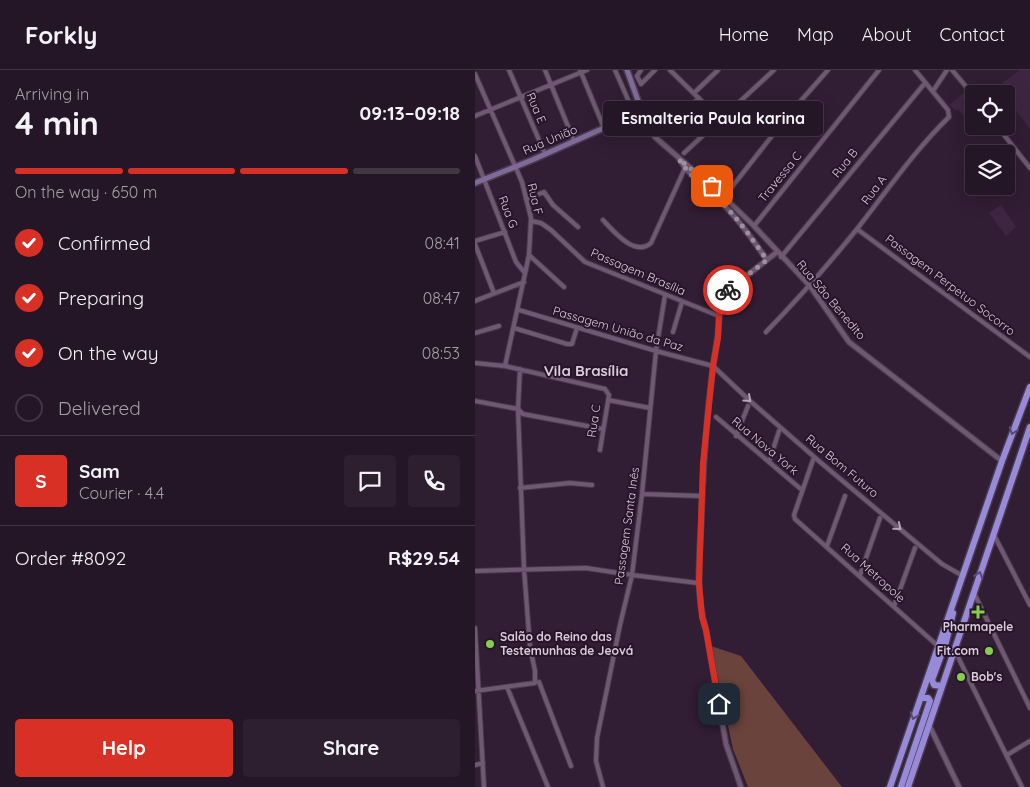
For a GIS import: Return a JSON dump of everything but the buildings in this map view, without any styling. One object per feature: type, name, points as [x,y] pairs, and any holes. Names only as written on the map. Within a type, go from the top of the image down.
[{"type":"highway","points":[[890,787],[997,475],[1030,387]]},
{"type":"highway","points":[[908,787],[1030,427]]},
{"type":"highway","points":[[942,686],[934,685],[932,680],[946,642],[953,616],[953,604]]},
{"type":"highway","points":[[901,787],[929,701],[928,698],[921,698]]},
{"type":"main road","points":[[627,70],[641,109],[641,117],[635,118],[633,113]]},
{"type":"main road","name":"Rua União","points":[[475,183],[604,128],[633,113],[636,109],[641,109]]},
{"type":"street","name":"Rua E","points":[[509,70],[545,154]]},
{"type":"street","points":[[545,70],[574,141]]},
{"type":"street","points":[[475,116],[580,71],[587,70]]},
{"type":"street","points":[[615,70],[633,113]]},
{"type":"street","points":[[641,70],[637,76],[641,84],[655,70]]},
{"type":"street","points":[[671,70],[721,120]]},
{"type":"street","points":[[694,93],[718,70]]},
{"type":"street","points":[[685,153],[774,70]]},
{"type":"street","points":[[724,196],[790,113],[828,70]]},
{"type":"street","name":"Travessa C","points":[[754,226],[879,70]]},
{"type":"street","points":[[915,70],[933,91],[947,70]]},
{"type":"street","points":[[952,70],[965,85]]},
{"type":"street","points":[[580,71],[604,128]]},
{"type":"street","name":"Rua F","points":[[475,74],[515,166],[531,221],[529,255],[519,310],[505,366]]},
{"type":"street","name":"Rua B","points":[[779,255],[925,83]]},
{"type":"street","name":"Rua A","points":[[766,332],[809,286],[857,229],[911,157],[949,117],[949,112],[933,91]]},
{"type":"street","points":[[669,127],[699,98]]},
{"type":"street","name":"Rua São Benedito","points":[[641,117],[656,138],[724,196],[754,226],[809,286],[841,332],[854,346],[1002,461]]},
{"type":"street","points":[[1004,135],[1030,168]]},
{"type":"street","name":"Rua G","points":[[475,156],[516,262],[525,273]]},
{"type":"street","name":"Rua São Benedito","points":[[679,159],[685,168],[741,223],[767,260]]},
{"type":"street","points":[[603,220],[620,239],[639,248],[645,248],[651,243],[685,168]]},
{"type":"street","points":[[526,199],[544,192],[553,205],[578,227]]},
{"type":"street","name":"Passagem Brasília","points":[[531,221],[541,223],[551,230],[585,262],[719,316]]},
{"type":"street","name":"Passagem Perpetuo Socorro","points":[[857,229],[1030,357]]},
{"type":"street","points":[[494,293],[475,243],[505,232]]},
{"type":"street","points":[[529,255],[564,286]]},
{"type":"street","points":[[741,787],[726,744],[706,630],[702,617],[699,583],[702,496],[713,366],[718,338],[719,316],[726,292],[767,260],[779,255]]},
{"type":"street","points":[[475,301],[524,282]]},
{"type":"street","name":"Passagem Santa Inês","points":[[603,787],[596,761],[597,738],[632,575],[656,351],[665,295]]},
{"type":"street","points":[[673,332],[682,302]]},
{"type":"street","name":"Passagem União da Paz","points":[[519,310],[713,366]]},
{"type":"street","points":[[475,333],[499,326]]},
{"type":"street","points":[[514,328],[567,344],[572,344],[577,328]]},
{"type":"street","points":[[475,363],[505,366],[586,383],[605,389],[608,397],[650,408]]},
{"type":"street","name":"Rua Bom Futuro","points":[[713,366],[749,400],[942,564],[963,576]]},
{"type":"street","points":[[519,369],[520,488],[524,569],[531,648],[537,682],[571,766]]},
{"type":"street","name":"Rua C","points":[[599,450],[608,397]]},
{"type":"street","points":[[475,400],[518,409],[523,414],[603,429]]},
{"type":"street","points":[[736,436],[747,406]]},
{"type":"street","name":"Rua Nova York","points":[[716,418],[802,490]]},
{"type":"street","points":[[769,462],[779,431]]},
{"type":"street","points":[[802,490],[813,460]]},
{"type":"street","points":[[520,488],[570,483],[592,485]]},
{"type":"street","name":"Rua Metropole","points":[[802,490],[794,515],[795,519],[938,646]]},
{"type":"street","points":[[642,494],[702,496]]},
{"type":"street","points":[[827,546],[845,496]]},
{"type":"street","points":[[860,576],[880,518]]},
{"type":"street","points":[[993,533],[1030,605]]},
{"type":"street","points":[[894,606],[915,548]]},
{"type":"street","points":[[475,572],[586,568],[699,583]]},
{"type":"street","points":[[973,591],[1030,708]]},
{"type":"street","points":[[475,628],[477,690],[485,787]]},
{"type":"street","points":[[953,650],[958,656],[1022,787]]},
{"type":"street","points":[[477,690],[537,682]]},
{"type":"street","points":[[507,687],[548,787]]},
{"type":"street","points":[[929,725],[959,787]]},
{"type":"street","points":[[1007,755],[1030,741]]},
{"type":"street","points":[[475,765],[483,763]]},
{"type":"shaded area","points":[[1020,70],[1030,70],[1030,129],[1015,109],[1015,85],[999,85]]},
{"type":"shaded area","points":[[965,92],[965,101],[961,105],[965,103],[965,118],[958,109],[956,111],[949,105]]},
{"type":"shaded area","points":[[1001,205],[1016,227],[1006,236],[989,213]]},
{"type":"shaded area","points":[[711,646],[741,656],[842,787],[748,787],[733,749]]},
{"type":"way so far","points":[[712,186],[688,164],[679,159],[685,168],[741,223],[767,260],[728,290]]},
{"type":"place","name":"Esmalteria Paula karina","points":[[712,186]]},
{"type":"place","name":"Pharmapele","points":[[978,612]]},
{"type":"place","name":"Salão do Reino das Testemunhas de Jeová","points":[[490,644]]},
{"type":"place","name":"Fit.com","points":[[989,651]]},
{"type":"place","name":"Bob's","points":[[961,677]]},
{"type":"district","name":"Vila Brasília","points":[[586,371]]},
{"type":"route","points":[[719,704],[702,617],[699,583],[703,463],[719,316],[723,296],[728,290]]}]
